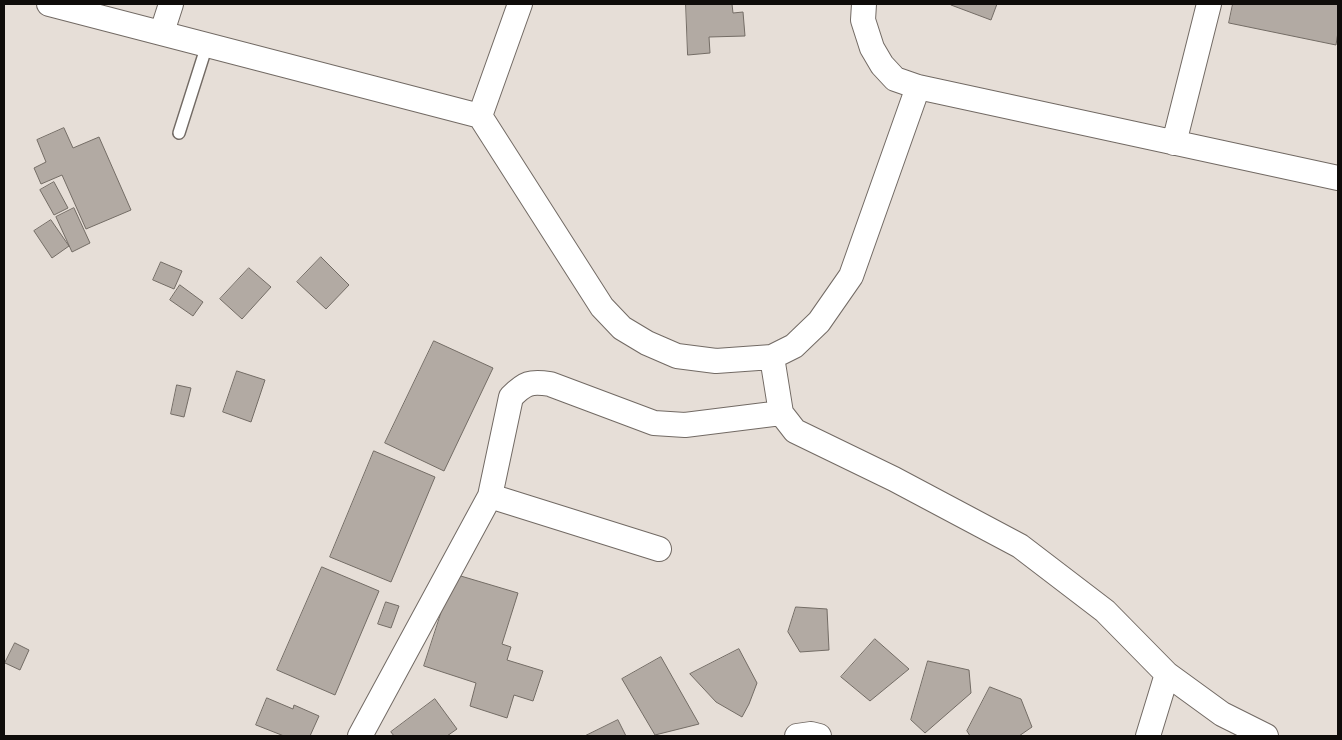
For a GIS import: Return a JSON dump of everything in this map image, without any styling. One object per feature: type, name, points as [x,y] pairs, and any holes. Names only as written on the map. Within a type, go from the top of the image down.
[{"type":"street","points":[[49,4],[480,116],[602,307],[622,328],[647,343],[677,356],[716,361],[772,358],[794,346],[818,322],[851,276],[918,87]]},
{"type":"street","points":[[162,32],[171,4]]},
{"type":"street","points":[[480,116],[520,4]]},
{"type":"street","points":[[864,4],[863,20],[872,48],[882,65],[895,79],[918,87],[1338,178]]},
{"type":"street","points":[[1174,143],[1209,4]]},
{"type":"street","points":[[772,358],[781,413],[795,431],[894,479],[1020,546],[1105,611],[1167,674],[1222,714],[1266,736]]},
{"type":"street","points":[[360,736],[490,496],[510,397],[522,386],[534,382],[550,384],[654,423],[685,425],[781,413]]},
{"type":"street","points":[[490,496],[659,549]]},
{"type":"street","points":[[1148,736],[1167,674]]},
{"type":"street","points":[[797,736],[811,734],[819,736]]},
{"type":"lane","points":[[179,133],[207,45]]},
{"type":"building","points":[[686,4],[732,4],[733,13],[743,12],[745,36],[709,37],[710,53],[688,55]]},
{"type":"building","points":[[951,4],[997,4],[991,20]]},
{"type":"building","points":[[1233,4],[1338,4],[1336,45],[1229,23]]},
{"type":"building","points":[[64,128],[73,148],[99,137],[131,210],[86,229],[62,175],[41,184],[34,168],[46,162],[37,140]]},
{"type":"building","points":[[54,182],[68,208],[54,215],[40,190]]},
{"type":"building","points":[[74,208],[90,243],[72,252],[56,217]]},
{"type":"building","points":[[51,220],[69,246],[52,258],[34,231]]},
{"type":"building","points":[[321,257],[349,285],[326,309],[297,282]]},
{"type":"building","points":[[161,262],[182,271],[174,289],[153,280]]},
{"type":"building","points":[[249,268],[271,287],[242,319],[220,299]]},
{"type":"building","points":[[180,285],[203,302],[193,316],[170,300]]},
{"type":"building","points":[[434,341],[493,368],[444,471],[385,443]]},
{"type":"building","points":[[237,371],[265,380],[251,422],[223,412]]},
{"type":"building","points":[[177,385],[191,388],[184,417],[171,414]]},
{"type":"building","points":[[374,451],[435,477],[391,582],[330,557]]},
{"type":"building","points":[[322,567],[379,591],[335,695],[277,670]]},
{"type":"building","points":[[454,574],[518,593],[502,644],[511,647],[507,660],[543,671],[533,701],[514,695],[507,718],[470,706],[476,683],[424,666]]},
{"type":"building","points":[[386,602],[399,606],[391,628],[378,624]]},
{"type":"building","points":[[796,607],[827,609],[829,650],[800,652],[788,632]]},
{"type":"building","points":[[875,639],[909,669],[870,701],[841,677]]},
{"type":"building","points":[[15,643],[29,650],[20,670],[5,663]]},
{"type":"building","points":[[739,649],[757,683],[742,717],[716,702],[690,674]]},
{"type":"building","points":[[661,657],[699,724],[655,735],[622,679]]},
{"type":"building","points":[[928,661],[969,670],[971,693],[925,733],[911,720]]},
{"type":"building","points":[[990,687],[1021,699],[1032,727],[1019,736],[970,736],[967,731]]},
{"type":"building","points":[[267,698],[293,709],[294,705],[319,716],[310,736],[284,736],[256,725]]},
{"type":"building","points":[[435,699],[457,729],[447,736],[394,736],[391,732]]},
{"type":"building","points":[[618,720],[626,736],[585,736]]}]
